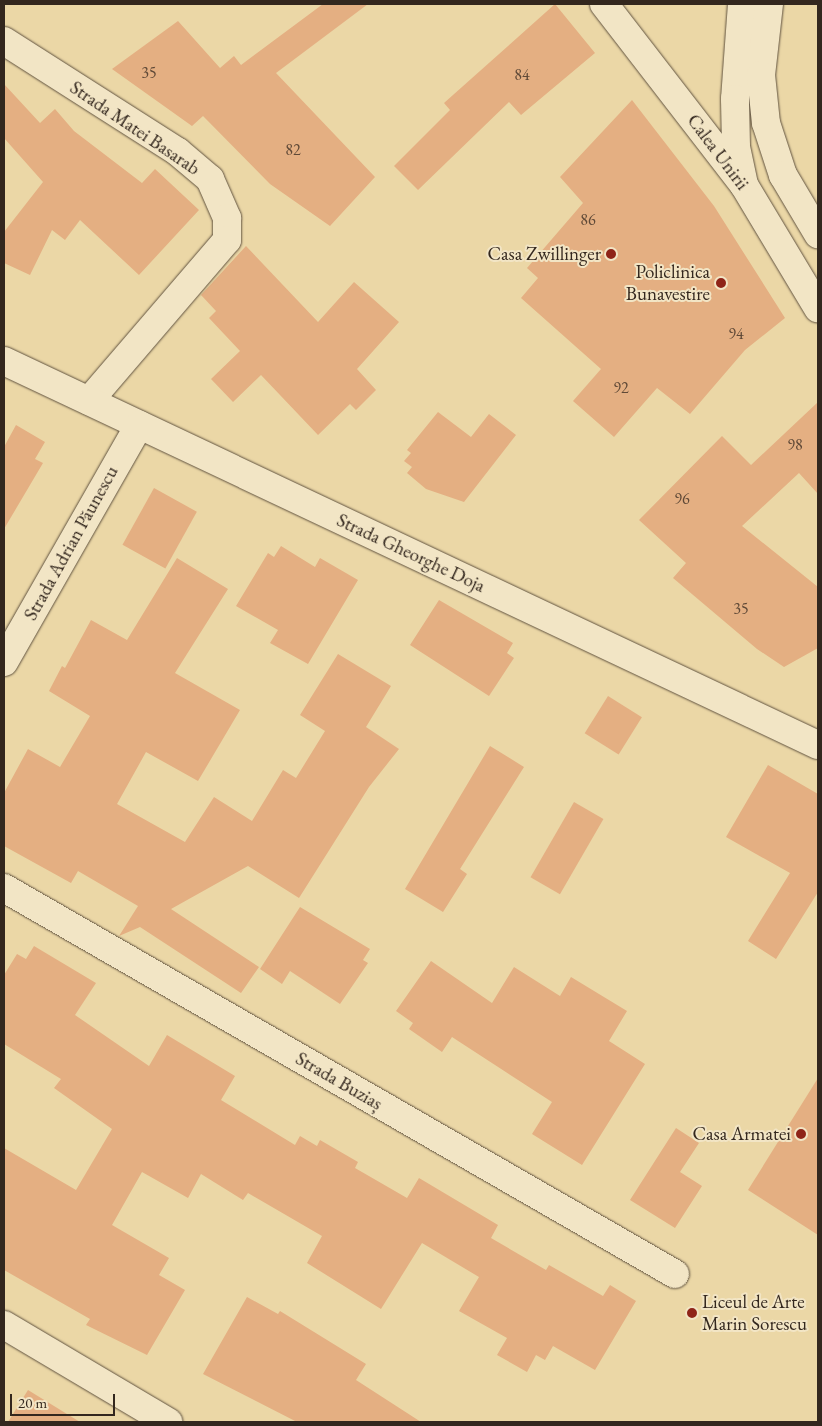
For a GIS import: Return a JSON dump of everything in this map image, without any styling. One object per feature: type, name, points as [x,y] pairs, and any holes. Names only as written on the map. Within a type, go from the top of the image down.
[{"type":"street","name":"Calea Unirii","points":[[604,4],[744,185],[818,308]]},
{"type":"street","points":[[742,4],[736,108],[736,147],[744,185]]},
{"type":"street","points":[[769,4],[761,75],[766,123],[783,175],[818,234]]},
{"type":"street","name":"Strada Matei Basarab","points":[[4,41],[178,152],[210,179],[227,218],[226,240],[89,401]]},
{"type":"street","name":"Strada Gheorghe Doja","points":[[4,361],[818,744]]},
{"type":"street","name":"Strada Adrian Păunescu","points":[[4,662],[139,425]]},
{"type":"street","name":"Strada Buziaș","points":[[4,888],[675,1274]]},
{"type":"street","points":[[4,1325],[168,1422]]},
{"type":"building","points":[[323,4],[368,4],[276,73],[375,177],[330,226],[270,184],[203,116],[192,126],[112,69],[178,21],[220,68],[234,56],[241,65]]},
{"type":"building","points":[[555,4],[595,53],[521,115],[509,102],[418,190],[394,166],[450,110],[444,103]]},
{"type":"building","points":[[4,84],[40,123],[55,109],[74,131],[142,183],[155,169],[199,210],[139,275],[80,220],[65,240],[52,230],[30,275],[4,263],[4,232],[43,182],[4,138]]},
{"type":"building","points":[[632,100],[714,206],[785,318],[745,350],[690,414],[657,388],[614,437],[573,401],[601,369],[521,298],[538,278],[527,268],[583,203],[560,177]]},
{"type":"building","points":[[246,246],[318,322],[354,282],[399,322],[357,369],[376,390],[356,410],[350,404],[318,435],[261,375],[233,402],[211,379],[240,351],[209,318],[216,311],[201,295]]},
{"type":"building","points":[[818,402],[818,494],[799,473],[742,526],[818,587],[818,648],[784,667],[757,649],[673,578],[686,563],[639,520],[722,436],[751,465]]},
{"type":"building","points":[[438,412],[471,437],[489,414],[516,435],[464,502],[426,489],[407,473],[412,467],[404,461],[411,453],[407,450]]},
{"type":"building","points":[[16,425],[45,442],[35,459],[43,463],[4,529],[4,447]]},
{"type":"building","points":[[154,488],[197,512],[165,569],[122,545]]},
{"type":"building","points":[[281,546],[315,567],[320,558],[358,580],[308,664],[270,643],[278,630],[236,606],[268,553],[274,557]]},
{"type":"building","points":[[177,558],[228,589],[175,673],[240,710],[198,781],[146,752],[117,804],[185,842],[214,797],[252,821],[283,770],[296,778],[325,731],[300,715],[338,654],[391,686],[366,727],[399,749],[369,787],[299,898],[248,866],[171,909],[259,967],[241,993],[140,927],[119,936],[138,906],[78,871],[71,883],[4,846],[4,793],[28,749],[60,767],[90,716],[49,691],[62,666],[65,668],[91,620],[127,640]]},
{"type":"building","points":[[439,600],[513,643],[507,653],[514,658],[489,696],[410,645]]},
{"type":"building","points":[[608,696],[642,717],[619,755],[585,733]]},
{"type":"building","points":[[490,746],[524,767],[460,869],[467,874],[443,912],[405,889]]},
{"type":"building","points":[[768,765],[818,794],[818,892],[776,959],[748,941],[790,873],[726,837]]},
{"type":"building","points":[[574,802],[603,819],[560,894],[530,877]]},
{"type":"building","points":[[300,907],[370,949],[363,960],[368,963],[340,1004],[290,971],[282,984],[260,969]]},
{"type":"building","points":[[34,946],[96,983],[75,1015],[149,1066],[167,1035],[235,1076],[221,1100],[295,1145],[300,1136],[317,1146],[320,1140],[358,1162],[355,1168],[407,1198],[419,1178],[498,1225],[491,1238],[546,1270],[549,1265],[603,1296],[610,1285],[636,1301],[595,1370],[553,1346],[545,1360],[536,1355],[527,1372],[497,1355],[507,1338],[459,1311],[479,1277],[422,1243],[381,1309],[307,1263],[322,1236],[248,1193],[243,1200],[201,1174],[188,1198],[142,1172],[112,1225],[169,1258],[159,1275],[185,1290],[147,1355],[86,1325],[90,1319],[4,1270],[4,1148],[76,1190],[112,1129],[54,1088],[61,1079],[4,1044],[4,975],[17,954],[26,959]]},
{"type":"building","points":[[431,961],[492,1003],[514,967],[560,996],[571,977],[627,1011],[609,1041],[645,1064],[582,1165],[532,1134],[552,1102],[452,1037],[442,1052],[409,1029],[413,1023],[396,1011]]},
{"type":"building","name":"Casa Armatei","points":[[818,1078],[818,1235],[748,1190]]},
{"type":"building","points":[[676,1128],[699,1143],[680,1172],[702,1186],[675,1228],[630,1200]]},
{"type":"building","points":[[247,1297],[278,1314],[280,1311],[366,1364],[356,1380],[421,1422],[297,1422],[203,1374]]},
{"type":"building","points":[[28,1390],[80,1422],[8,1422]]},
{"type":"place","name":"Casa Zwillinger","points":[[611,254]]},
{"type":"place","name":"Policlinica Bunavestire","points":[[721,283]]},
{"type":"place","name":"Casa Armatei","points":[[801,1134]]},
{"type":"place","name":"Liceul de Arte Marin Sorescu","points":[[692,1313]]}]
